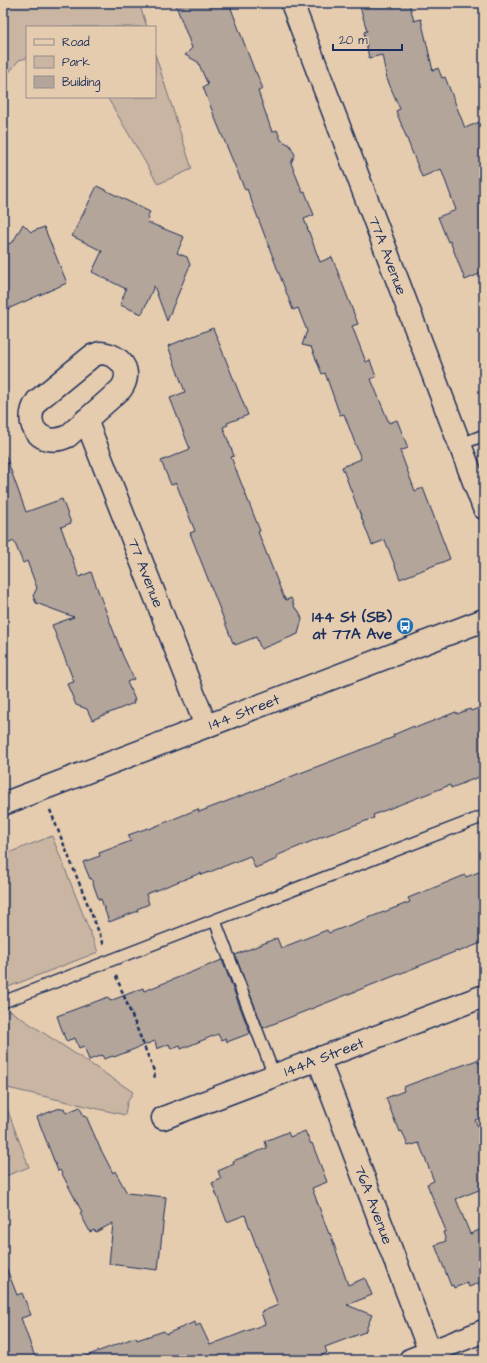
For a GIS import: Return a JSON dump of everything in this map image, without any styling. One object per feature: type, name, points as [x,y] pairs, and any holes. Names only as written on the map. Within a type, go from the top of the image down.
[{"type":"street","name":"77A Avenue","points":[[292,3],[484,508]]},
{"type":"street","name":"77 Avenue","points":[[86,420],[206,726]]},
{"type":"street","name":"144 Street","points":[[3,804],[484,620]]},
{"type":"street","name":"144A Street","points":[[163,1118],[484,996]]},
{"type":"street","name":"76A Avenue","points":[[318,1058],[420,1356]]},
{"type":"street","points":[[420,1356],[484,1331]]},
{"type":"lane","points":[[459,445],[484,435]]},
{"type":"lane","points":[[3,1002],[484,816]]},
{"type":"lane","points":[[215,921],[274,1075]]},
{"type":"green space","points":[[3,3],[139,3],[147,26],[26,26],[26,58],[19,60],[3,80]]},
{"type":"green space","points":[[156,57],[192,169],[158,184],[108,98],[156,98]]},
{"type":"green space","points":[[52,836],[98,952],[3,989],[3,855]]},
{"type":"green space","points":[[9,1010],[133,1092],[127,1103],[125,1115],[3,1087],[3,1013]]},
{"type":"green space","points":[[3,1098],[29,1167],[3,1177]]},
{"type":"building","points":[[175,3],[229,3],[263,89],[258,91],[272,132],[277,130],[281,140],[290,145],[295,155],[291,163],[314,215],[304,219],[320,262],[332,257],[358,324],[352,326],[366,362],[370,360],[376,377],[371,379],[389,423],[397,420],[408,448],[400,451],[415,491],[423,488],[450,559],[400,579],[385,540],[372,545],[342,467],[361,459],[344,414],[340,415],[325,373],[322,374],[311,347],[302,345],[307,331],[298,308],[293,310],[247,189],[245,190],[217,123],[203,87],[208,85],[198,62],[185,55],[192,48]]},
{"type":"building","points":[[359,3],[409,3],[414,21],[421,19],[433,71],[438,68],[442,78],[445,77],[465,128],[482,121],[484,152],[484,272],[465,280],[450,241],[448,242],[438,217],[456,210],[441,169],[422,177],[396,111],[400,109],[387,79],[382,55],[369,58],[364,32],[367,31]]},
{"type":"building","points":[[97,186],[150,212],[147,217],[149,218],[147,222],[184,237],[177,253],[187,257],[190,265],[167,321],[154,286],[142,314],[120,305],[126,289],[92,272],[102,251],[72,236]]},
{"type":"building","points":[[23,224],[31,232],[44,227],[67,283],[3,311],[3,246],[13,242]]},
{"type":"building","points":[[213,328],[248,415],[227,423],[228,425],[223,427],[234,456],[231,457],[284,598],[286,600],[291,598],[302,619],[298,634],[261,649],[256,637],[235,645],[234,642],[233,643],[190,533],[195,531],[176,483],[171,485],[161,461],[190,449],[170,398],[185,392],[168,346]]},
{"type":"building","points":[[5,454],[26,512],[62,499],[71,523],[61,527],[79,577],[91,572],[123,656],[134,679],[127,682],[135,700],[133,701],[134,703],[92,720],[87,709],[76,705],[67,684],[74,682],[52,625],[74,617],[36,603],[33,596],[37,588],[27,561],[23,563],[14,541],[3,546],[3,455]]},
{"type":"building","points":[[484,706],[484,775],[451,788],[450,785],[373,815],[374,818],[276,856],[277,859],[255,868],[250,856],[202,875],[201,873],[146,894],[149,904],[137,909],[138,911],[109,922],[101,899],[99,900],[83,862],[100,856],[99,853],[131,841],[128,835],[148,828],[149,829],[198,809],[199,812],[394,737],[393,735],[414,726],[415,728],[456,712],[457,714],[470,709],[471,711]]},
{"type":"building","points":[[484,870],[484,942],[458,952],[457,951],[263,1028],[235,955],[277,938],[281,948],[327,930],[329,933],[410,902],[408,898],[465,875],[466,877]]},
{"type":"building","points":[[222,960],[250,1033],[227,1042],[226,1038],[221,1040],[218,1034],[181,1049],[180,1045],[171,1049],[169,1044],[157,1049],[155,1041],[114,1057],[104,1059],[102,1055],[89,1060],[84,1046],[79,1048],[75,1038],[66,1041],[57,1016],[108,997],[110,1001],[143,988],[144,991]]},
{"type":"building","points":[[477,1060],[478,1063],[484,1061],[484,1116],[475,1120],[484,1141],[484,1188],[456,1199],[470,1234],[484,1228],[484,1281],[469,1287],[467,1283],[454,1288],[453,1285],[451,1286],[435,1245],[446,1241],[443,1232],[446,1231],[427,1184],[434,1181],[419,1143],[408,1146],[402,1131],[400,1132],[396,1124],[386,1098],[404,1091],[403,1087]]},
{"type":"building","points":[[80,1107],[84,1117],[86,1116],[113,1173],[115,1171],[127,1193],[166,1197],[158,1270],[109,1264],[113,1223],[96,1232],[94,1230],[90,1232],[80,1213],[82,1212],[60,1170],[58,1171],[37,1117],[57,1109],[64,1108],[66,1113]]},
{"type":"building","points":[[305,1131],[311,1144],[312,1143],[327,1182],[312,1188],[329,1234],[330,1233],[348,1285],[365,1278],[372,1295],[347,1305],[372,1315],[365,1332],[325,1347],[327,1353],[309,1360],[81,1360],[81,1358],[136,1337],[137,1340],[164,1331],[166,1334],[195,1322],[196,1326],[200,1324],[210,1345],[265,1324],[261,1312],[278,1305],[245,1215],[227,1222],[212,1183],[221,1179],[218,1171],[234,1164],[233,1161],[267,1148],[265,1141],[288,1132],[290,1137]]},
{"type":"building","points":[[4,1262],[17,1295],[22,1293],[31,1315],[21,1318],[36,1360],[3,1360]]},
{"type":"place","name":"144 St (SB) at 77A Ave","points":[[405,626]]}]
